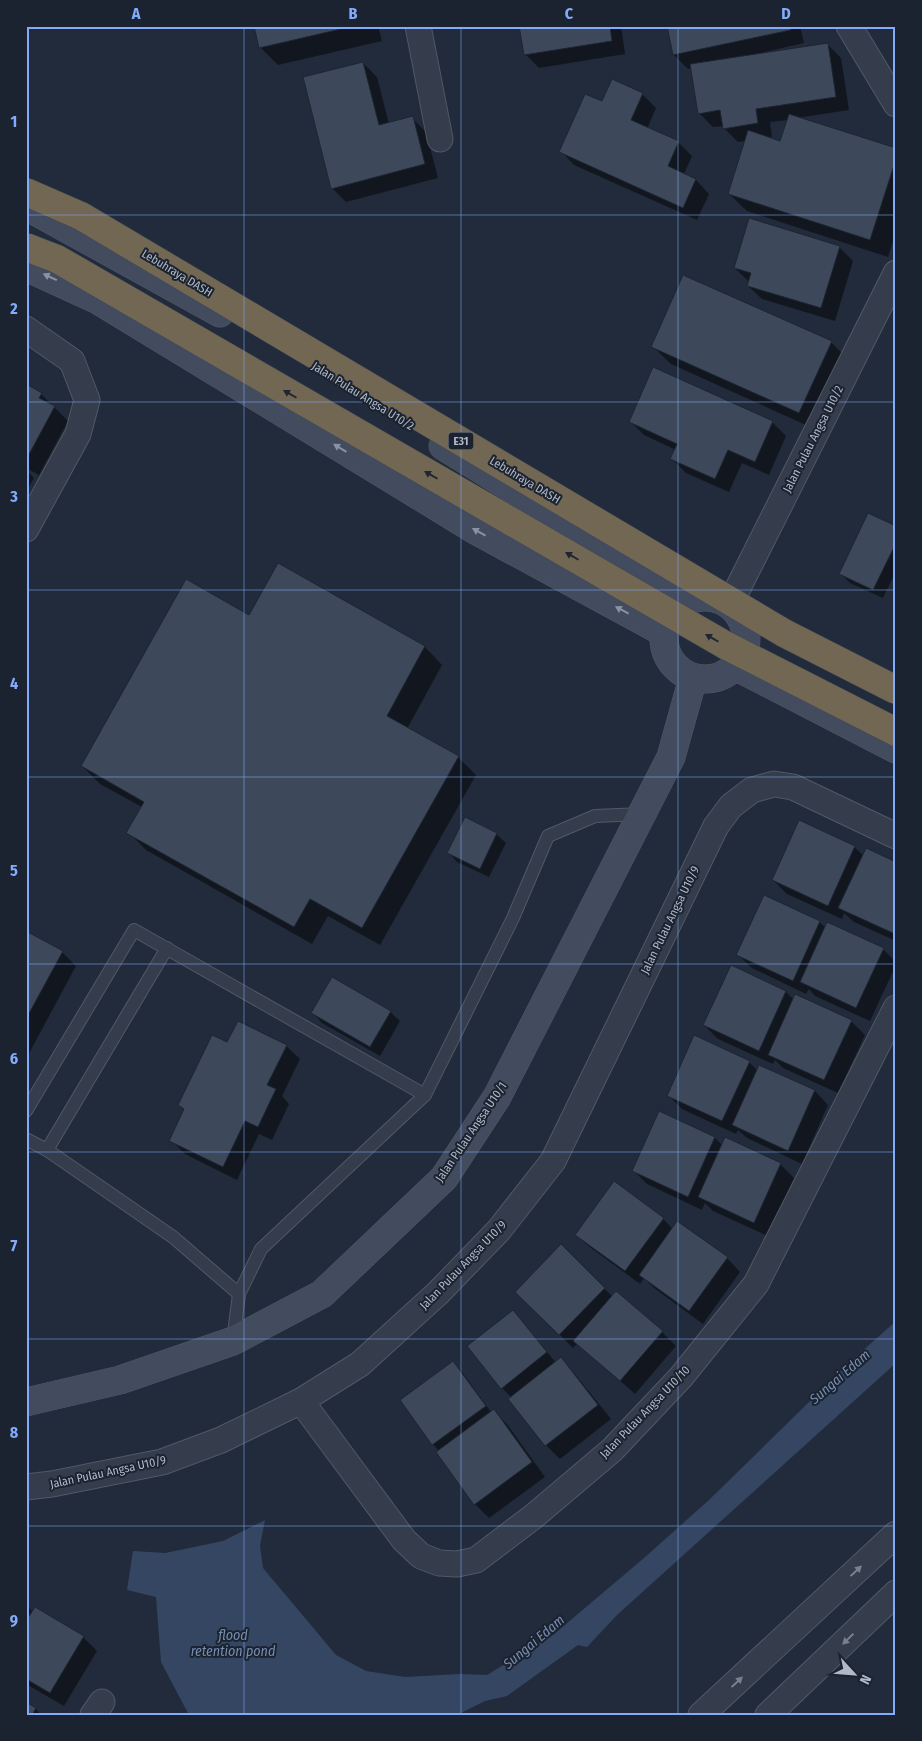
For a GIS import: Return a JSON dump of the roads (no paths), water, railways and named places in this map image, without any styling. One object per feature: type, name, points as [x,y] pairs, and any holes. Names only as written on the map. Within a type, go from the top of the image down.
[{"type":"highway","name":"Lebuhraya DASH","points":[[26,192],[80,216],[784,633],[896,690]]},
{"type":"highway","points":[[26,247],[56,259],[725,645],[896,732]]},
{"type":"street","points":[[418,26],[440,139]]},
{"type":"street","points":[[849,26],[896,104]]},
{"type":"street","name":"Jalan Pulau Angsa U10/2","points":[[26,206],[294,354],[692,599]]},
{"type":"street","points":[[26,267],[98,300],[477,531],[665,633]]},
{"type":"street","name":"Jalan Pulau Angsa U10/2","points":[[737,613],[896,273]]},
{"type":"street","points":[[26,329],[72,361],[87,400],[78,434],[26,529]]},
{"type":"street","points":[[737,613],[746,645],[735,666],[716,678],[693,678],[673,665],[664,643],[667,620],[684,601],[707,596],[896,698]]},
{"type":"street","points":[[735,666],[896,749]]},
{"type":"street","name":"Jalan Pulau Angsa U10/1","points":[[26,1402],[120,1380],[233,1341],[322,1294],[444,1178],[497,1097],[671,758],[693,678]]},
{"type":"street","name":"Jalan Pulau Angsa U10/9","points":[[26,1487],[52,1484],[162,1462],[221,1440],[301,1402],[360,1364],[438,1293],[499,1230],[553,1161],[716,826],[731,806],[752,790],[774,784],[793,787],[896,836]]},
{"type":"street","name":"Jalan Pulau Angsa U10/10","points":[[301,1402],[404,1540],[421,1556],[439,1564],[457,1564],[476,1560],[534,1516],[612,1450],[681,1377],[756,1284],[896,1008]]},
{"type":"street","points":[[701,1715],[896,1534]]},
{"type":"street","points":[[768,1715],[896,1593]]},
{"type":"lane","points":[[233,1341],[239,1294],[261,1249],[425,1095],[512,918],[548,836],[595,816],[642,814]]},
{"type":"lane","points":[[26,1111],[134,930],[425,1095]]},
{"type":"lane","points":[[47,1150],[167,948]]},
{"type":"lane","points":[[26,1140],[47,1150],[173,1237],[239,1294]]},
{"type":"water","name":"flood retention pond","points":[[896,1321],[896,1363],[617,1615],[587,1647],[578,1645],[507,1696],[485,1701],[457,1715],[189,1715],[161,1662],[156,1597],[127,1590],[133,1551],[165,1553],[223,1541],[265,1520],[260,1546],[263,1568],[336,1655],[366,1671],[405,1677],[460,1674],[487,1675],[553,1635],[644,1558],[709,1500],[851,1361]]},
{"type":"water label","name":"Sungai Edam","points":[[840,1377]]},
{"type":"water label","name":"Sungai Edam","points":[[534,1642]]}]
